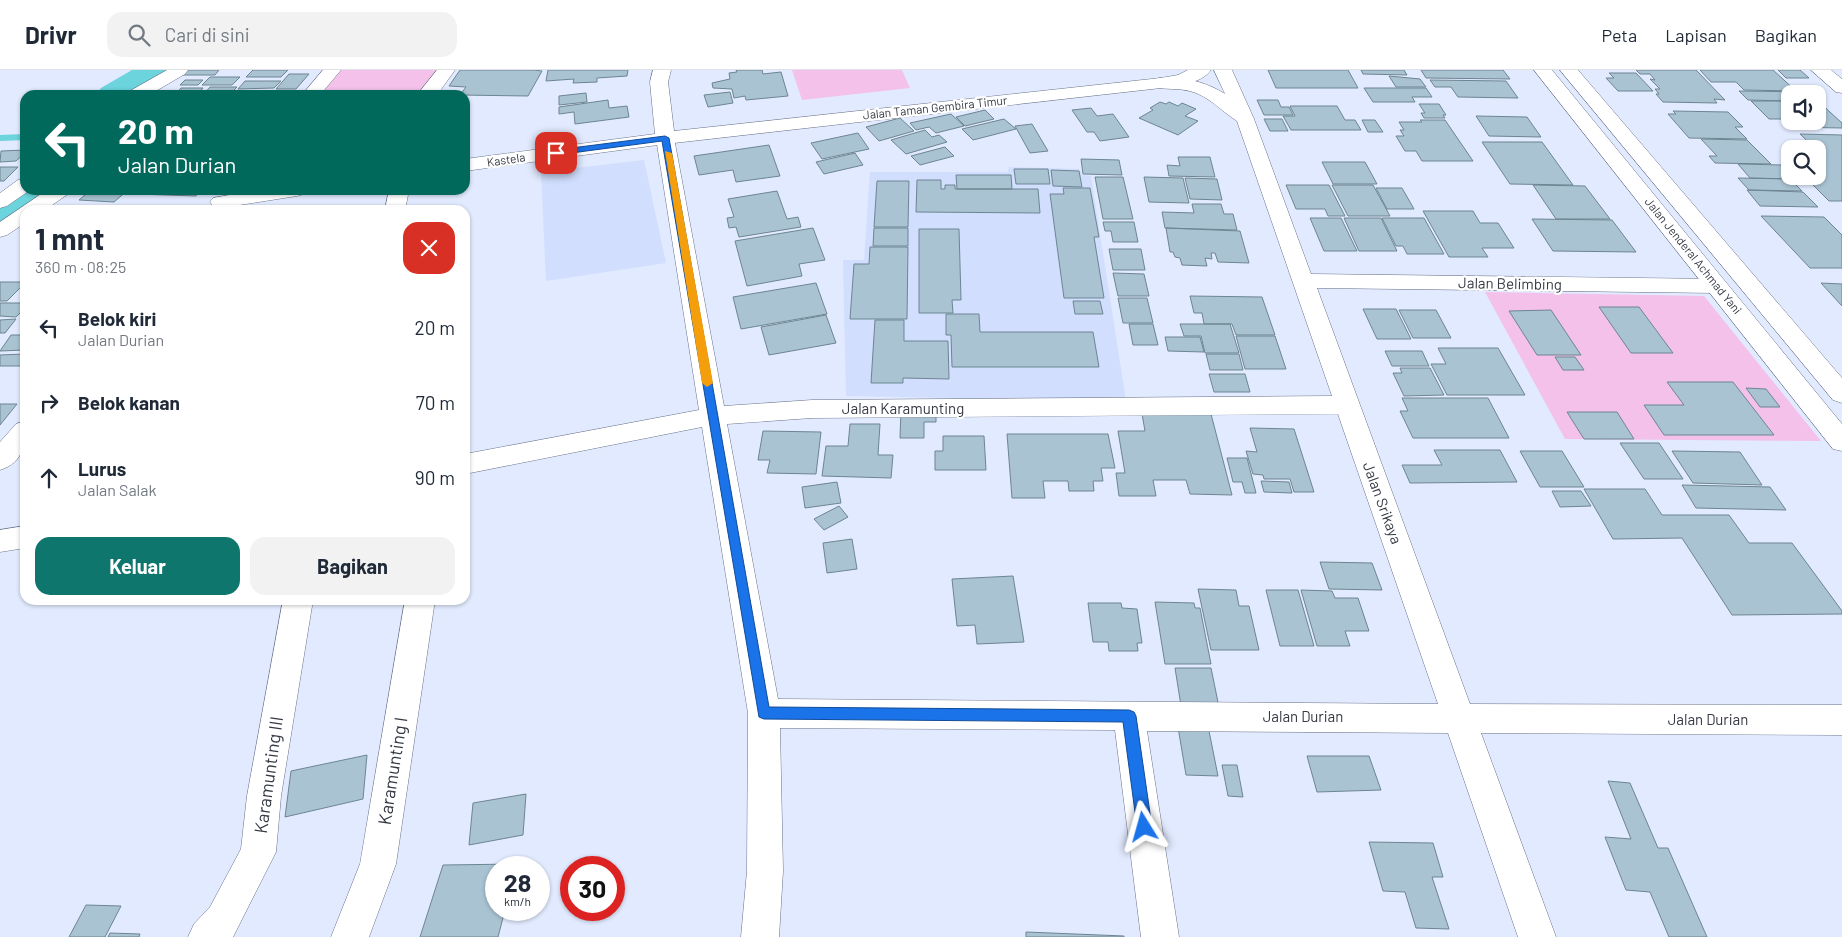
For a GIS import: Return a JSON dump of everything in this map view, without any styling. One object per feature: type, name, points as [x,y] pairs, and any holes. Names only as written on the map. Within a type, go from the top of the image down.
[{"type":"main road","points":[[145,90],[179,70]]},
{"type":"main road","points":[[314,90],[332,70]]},
{"type":"main road","points":[[432,90],[446,70]]},
{"type":"main road","points":[[662,70],[659,82],[665,138],[764,713],[765,871],[760,937]]},
{"type":"main road","name":"Jalan Taman Gembira Timur","points":[[665,138],[1161,83],[1183,79],[1202,70]]},
{"type":"main road","name":"Jalan Srikaya","points":[[1223,70],[1245,119],[1536,937]]},
{"type":"main road","name":"Jalan Jenderal Achmad Yani","points":[[1543,70],[1842,442]]},
{"type":"main road","name":"Jalan Jenderal Achmad Yani","points":[[1569,70],[1842,394]]},
{"type":"main road","points":[[1820,70],[1842,88]]},
{"type":"main road","points":[[1161,83],[1189,84],[1211,92],[1245,119]]},
{"type":"main road","name":"Kastela","points":[[470,164],[665,138]]},
{"type":"main road","points":[[0,202],[20,188]]},
{"type":"main road","points":[[38,205],[54,195]]},
{"type":"main road","points":[[222,201],[260,195]]},
{"type":"main road","points":[[0,231],[20,217]]},
{"type":"main road","name":"Jalan Belimbing","points":[[1302,281],[1717,286]]},
{"type":"main road","name":"Jalan Karamunting","points":[[470,463],[713,416],[812,409],[1347,405]]},
{"type":"main road","points":[[0,460],[20,436]]},
{"type":"main road","points":[[0,541],[20,538]]},
{"type":"main road","name":"Karamunting III","points":[[207,937],[223,920],[258,852],[264,796],[297,605]]},
{"type":"main road","name":"Karamunting I","points":[[350,937],[378,864],[419,605]]},
{"type":"main road","name":"Jalan Durian","points":[[764,713],[1842,720]]},
{"type":"main road","points":[[1129,716],[1160,937]]},
{"type":"shaded area","points":[[338,70],[439,70],[421,90],[321,90]]},
{"type":"shaded area","points":[[792,70],[902,70],[910,88],[802,100]]},
{"type":"shaded area","points":[[644,160],[666,263],[546,281],[541,172]]},
{"type":"shaded area","points":[[1009,167],[1080,169],[1082,175],[1091,176],[1126,401],[846,396],[843,260],[864,260],[870,172],[1008,172]]},
{"type":"shaded area","points":[[1485,292],[1704,296],[1821,441],[1565,439]]},
{"type":"building","points":[[187,70],[219,70],[215,75],[182,75]]},
{"type":"building","points":[[253,70],[288,70],[281,77],[246,77]]},
{"type":"building","points":[[460,70],[542,71],[528,96],[470,95],[470,90],[464,90],[466,87],[449,86]]},
{"type":"building","points":[[548,70],[628,70],[627,76],[597,78],[597,82],[573,83],[574,79],[546,81]]},
{"type":"building","points":[[736,70],[762,70],[763,74],[781,72],[788,96],[746,100],[745,96],[734,98],[732,89],[713,88],[712,83],[730,79],[729,73],[737,72]]},
{"type":"building","points":[[1268,70],[1348,70],[1358,88],[1276,88]]},
{"type":"building","points":[[1361,70],[1404,70],[1407,75],[1363,74]]},
{"type":"building","points":[[1421,70],[1503,70],[1510,79],[1426,78]]},
{"type":"building","points":[[1636,70],[1696,70],[1725,100],[1714,99],[1717,103],[1663,102],[1656,94],[1659,94],[1655,89],[1660,89],[1650,79],[1655,80],[1650,74],[1640,74]]},
{"type":"building","points":[[1700,70],[1773,70],[1789,85],[1781,85],[1781,91],[1744,90],[1736,82],[1711,82]]},
{"type":"building","points":[[1778,70],[1800,70],[1809,78],[1786,78]]},
{"type":"building","points":[[1609,73],[1636,73],[1653,91],[1618,91],[1606,78],[1614,78]]},
{"type":"building","points":[[289,74],[309,74],[296,89],[276,89]]},
{"type":"building","points":[[1389,76],[1420,79],[1426,87],[1396,87]]},
{"type":"building","points":[[210,77],[240,77],[232,85],[202,85]]},
{"type":"building","points":[[185,80],[203,80],[198,85],[180,85]]},
{"type":"building","points":[[1430,80],[1506,81],[1518,98],[1458,97],[1451,87],[1435,87]]},
{"type":"building","points":[[245,81],[281,81],[274,88],[238,89]]},
{"type":"building","points":[[210,87],[237,87],[234,90],[207,90]]},
{"type":"building","points":[[181,88],[203,88],[201,90],[179,90]]},
{"type":"building","points":[[1364,88],[1426,88],[1432,97],[1412,97],[1415,102],[1373,102]]},
{"type":"building","points":[[1739,91],[1781,92],[1781,101],[1748,100]]},
{"type":"building","points":[[730,92],[733,103],[708,107],[704,95]]},
{"type":"building","points":[[586,93],[587,102],[559,105],[559,96]]},
{"type":"building","points":[[608,100],[609,108],[627,106],[629,117],[575,124],[574,112],[559,114],[559,107]]},
{"type":"building","points":[[1257,100],[1278,100],[1281,107],[1289,107],[1293,115],[1264,115]]},
{"type":"building","points":[[1751,101],[1781,101],[1781,119],[1769,119]]},
{"type":"building","points":[[1160,102],[1166,104],[1169,102],[1178,106],[1182,103],[1196,109],[1185,116],[1198,121],[1178,135],[1139,118],[1153,110],[1150,108]]},
{"type":"building","points":[[1419,104],[1439,104],[1446,115],[1443,115],[1445,118],[1424,118],[1421,113],[1425,113]]},
{"type":"building","points":[[1290,106],[1337,106],[1345,120],[1355,120],[1361,130],[1291,130],[1283,116],[1295,116]]},
{"type":"building","points":[[1091,108],[1097,116],[1113,114],[1129,137],[1100,141],[1094,132],[1087,132],[1072,110]]},
{"type":"building","points":[[1826,108],[1842,123],[1842,128],[1826,128]]},
{"type":"building","points":[[985,110],[994,119],[965,126],[956,117]]},
{"type":"building","points":[[1673,111],[1728,112],[1743,127],[1735,127],[1747,139],[1689,138],[1668,114],[1676,114]]},
{"type":"building","points":[[951,114],[964,126],[936,133],[929,127],[916,130],[910,123]]},
{"type":"building","points":[[1476,116],[1527,117],[1541,137],[1489,136]]},
{"type":"building","points":[[900,118],[914,131],[879,141],[866,127]]},
{"type":"building","points":[[1004,119],[1016,129],[973,140],[962,129]]},
{"type":"building","points":[[1264,119],[1282,119],[1288,131],[1270,131]]},
{"type":"building","points":[[1362,120],[1375,120],[1383,132],[1368,132]]},
{"type":"building","points":[[1420,120],[1445,120],[1473,161],[1422,161],[1416,151],[1405,151],[1396,136],[1404,136],[1400,130],[1404,130],[1399,122],[1422,122]]},
{"type":"building","points":[[1032,124],[1048,151],[1030,153],[1015,126]]},
{"type":"building","points":[[925,130],[932,137],[939,135],[947,142],[906,154],[891,140]]},
{"type":"building","points":[[858,133],[869,149],[822,159],[811,143]]},
{"type":"building","points":[[1800,134],[1842,135],[1842,201],[1829,201],[1813,185],[1826,185],[1826,140],[1806,140]]},
{"type":"building","points":[[1701,139],[1747,140],[1771,164],[1715,163],[1709,156],[1717,156]]},
{"type":"building","points":[[1482,142],[1542,142],[1573,185],[1510,184]]},
{"type":"building","points":[[769,145],[780,176],[736,182],[733,170],[699,175],[694,156]]},
{"type":"building","points":[[945,147],[954,156],[920,165],[911,156]]},
{"type":"building","points":[[20,150],[20,157],[16,161],[0,162],[1,151]]},
{"type":"building","points":[[855,153],[863,165],[824,174],[816,162]]},
{"type":"building","points":[[1178,157],[1210,157],[1215,177],[1169,176],[1167,165],[1180,166]]},
{"type":"building","points":[[1081,159],[1119,160],[1122,175],[1083,174]]},
{"type":"building","points":[[1322,162],[1365,162],[1377,184],[1333,184]]},
{"type":"building","points":[[1738,164],[1781,165],[1781,179],[1750,178]]},
{"type":"building","points":[[0,167],[18,167],[4,181],[0,181]]},
{"type":"building","points":[[1014,169],[1048,169],[1050,184],[1016,184]]},
{"type":"building","points":[[1051,170],[1079,171],[1082,187],[1053,186]]},
{"type":"building","points":[[956,175],[1011,175],[1012,189],[957,189]]},
{"type":"building","points":[[1095,177],[1123,177],[1133,219],[1103,219]]},
{"type":"building","points":[[1144,177],[1183,178],[1189,203],[1149,202]]},
{"type":"building","points":[[1185,178],[1217,179],[1222,200],[1190,199]]},
{"type":"building","points":[[1738,178],[1781,179],[1781,185],[1796,185],[1802,191],[1749,190]]},
{"type":"building","points":[[917,180],[941,180],[941,189],[945,189],[945,185],[955,185],[955,189],[1038,189],[1040,213],[916,212]]},
{"type":"building","points":[[877,181],[909,181],[908,227],[874,227]]},
{"type":"building","points":[[1286,185],[1329,185],[1345,216],[1328,216],[1325,209],[1296,209]]},
{"type":"building","points":[[1332,185],[1373,185],[1390,216],[1348,216]]},
{"type":"building","points":[[1533,185],[1585,186],[1610,219],[1556,219]]},
{"type":"building","points":[[1063,188],[1090,188],[1099,237],[1094,237],[1104,298],[1064,298],[1050,194],[1064,194]]},
{"type":"building","points":[[1376,188],[1402,188],[1414,209],[1387,209]]},
{"type":"building","points":[[1747,190],[1803,192],[1818,207],[1760,206]]},
{"type":"building","points":[[777,191],[787,219],[798,217],[801,227],[739,237],[736,227],[729,228],[727,218],[734,217],[728,199]]},
{"type":"building","points":[[85,195],[122,195],[114,202],[79,200]]},
{"type":"building","points":[[1192,204],[1221,204],[1224,214],[1233,214],[1237,230],[1165,228],[1162,212],[1194,213]]},
{"type":"building","points":[[1423,211],[1473,211],[1480,223],[1498,223],[1514,248],[1482,248],[1488,257],[1449,257]]},
{"type":"building","points":[[1761,216],[1824,217],[1842,235],[1842,268],[1810,268]]},
{"type":"building","points":[[1310,218],[1341,218],[1357,251],[1324,251]]},
{"type":"building","points":[[1344,218],[1381,218],[1397,251],[1359,251]]},
{"type":"building","points":[[1382,218],[1424,218],[1444,254],[1407,254],[1403,246],[1396,246]]},
{"type":"building","points":[[1532,219],[1612,220],[1636,252],[1553,251]]},
{"type":"building","points":[[1103,222],[1134,222],[1138,242],[1113,242],[1111,231],[1105,231]]},
{"type":"building","points":[[813,228],[825,260],[799,264],[802,276],[747,286],[735,241]]},
{"type":"building","points":[[874,228],[908,228],[908,246],[873,246]]},
{"type":"building","points":[[1166,228],[1240,231],[1249,263],[1218,262],[1215,253],[1211,253],[1212,259],[1205,258],[1207,266],[1182,265],[1180,258],[1175,257],[1173,252],[1170,252]]},
{"type":"building","points":[[919,229],[959,229],[961,300],[952,300],[953,313],[919,313]]},
{"type":"building","points":[[870,247],[908,247],[907,319],[850,319],[854,264],[869,264]]},
{"type":"building","points":[[1109,249],[1141,249],[1145,270],[1113,270]]},
{"type":"building","points":[[1113,273],[1144,274],[1149,296],[1118,296]]},
{"type":"building","points":[[0,282],[20,282],[20,288],[7,301],[0,301]]},
{"type":"building","points":[[816,283],[827,314],[741,329],[733,297]]},
{"type":"building","points":[[1821,283],[1842,284],[1842,306]]},
{"type":"building","points":[[1190,296],[1262,297],[1275,335],[1236,335],[1232,324],[1204,324],[1202,313],[1194,313]]},
{"type":"building","points":[[1118,298],[1147,298],[1153,323],[1123,323]]},
{"type":"building","points":[[1073,301],[1100,301],[1103,314],[1075,314]]},
{"type":"building","points":[[0,303],[20,303],[20,313],[16,317],[0,316]]},
{"type":"building","points":[[1599,307],[1639,307],[1673,353],[1631,353]]},
{"type":"building","points":[[1363,309],[1396,309],[1411,339],[1377,339]]},
{"type":"building","points":[[1399,310],[1436,310],[1451,338],[1413,338]]},
{"type":"building","points":[[1551,310],[1581,355],[1537,355],[1509,311]]},
{"type":"building","points":[[946,314],[979,314],[980,332],[1093,332],[1099,367],[952,367],[951,335],[946,335]]},
{"type":"building","points":[[826,315],[836,343],[769,355],[761,327]]},
{"type":"building","points":[[16,319],[5,333],[0,333],[0,320]]},
{"type":"building","points":[[875,320],[904,320],[904,341],[948,341],[949,379],[903,378],[903,383],[871,383]]},
{"type":"building","points":[[1129,324],[1153,324],[1158,345],[1133,345]]},
{"type":"building","points":[[1180,324],[1230,324],[1239,353],[1205,353],[1201,336],[1184,336]]},
{"type":"building","points":[[11,335],[20,335],[20,350],[0,351]]},
{"type":"building","points":[[1236,336],[1275,336],[1286,369],[1245,369]]},
{"type":"building","points":[[1165,337],[1200,337],[1204,352],[1168,351]]},
{"type":"building","points":[[1438,348],[1498,348],[1525,395],[1447,395],[1431,364],[1446,364]]},
{"type":"building","points":[[1385,351],[1422,351],[1429,366],[1392,366]]},
{"type":"building","points":[[20,354],[20,366],[0,366],[0,355]]},
{"type":"building","points":[[1206,354],[1239,354],[1243,370],[1210,370]]},
{"type":"building","points":[[1555,357],[1575,357],[1584,370],[1563,370]]},
{"type":"building","points":[[1400,368],[1430,368],[1444,395],[1404,396],[1393,373],[1402,373]]},
{"type":"building","points":[[1209,374],[1245,374],[1250,392],[1214,392]]},
{"type":"building","points":[[1667,382],[1733,382],[1774,435],[1664,435],[1644,405],[1684,405]]},
{"type":"building","points":[[1746,388],[1766,389],[1780,407],[1760,407]]},
{"type":"building","points":[[1402,398],[1488,398],[1509,438],[1413,438],[1400,411],[1408,411]]},
{"type":"building","points":[[0,404],[17,404],[0,425]]},
{"type":"building","points":[[901,410],[936,411],[936,422],[924,422],[924,438],[900,438]]},
{"type":"building","points":[[1567,412],[1617,412],[1634,439],[1584,439]]},
{"type":"building","points":[[1142,414],[1211,414],[1232,495],[1190,494],[1186,480],[1153,480],[1156,496],[1119,496],[1116,473],[1125,473],[1118,431],[1145,431]]},
{"type":"building","points":[[850,424],[880,424],[878,455],[893,455],[891,478],[822,476],[826,446],[848,446]]},
{"type":"building","points":[[1250,428],[1294,429],[1314,492],[1294,492],[1290,479],[1264,479],[1263,475],[1253,474],[1246,451],[1257,452]]},
{"type":"building","points":[[763,431],[821,432],[816,474],[767,473],[770,460],[758,460]]},
{"type":"building","points":[[1007,434],[1108,434],[1115,468],[1101,468],[1103,481],[1093,481],[1094,491],[1069,491],[1068,481],[1043,481],[1045,498],[1012,498]]},
{"type":"building","points":[[943,436],[984,436],[986,470],[935,470],[935,451],[943,451]]},
{"type":"building","points":[[1620,443],[1659,443],[1683,479],[1644,479]]},
{"type":"building","points":[[1434,450],[1500,450],[1517,482],[1410,483],[1402,465],[1442,465]]},
{"type":"building","points":[[1520,451],[1562,451],[1584,487],[1540,487]]},
{"type":"building","points":[[1672,451],[1740,452],[1762,485],[1693,483]]},
{"type":"building","points":[[1227,458],[1247,458],[1256,493],[1245,493],[1242,482],[1233,482]]},
{"type":"building","points":[[1261,481],[1289,482],[1292,493],[1264,492]]},
{"type":"building","points":[[837,482],[841,503],[805,508],[802,487]]},
{"type":"building","points":[[1682,485],[1770,487],[1786,510],[1696,508]]},
{"type":"building","points":[[1584,489],[1645,489],[1662,515],[1729,515],[1749,543],[1792,543],[1842,611],[1842,614],[1732,615],[1682,538],[1613,539]]},
{"type":"building","points":[[1552,491],[1581,491],[1591,506],[1560,507]]},
{"type":"building","points":[[839,506],[848,517],[824,530],[814,519]]},
{"type":"building","points":[[852,539],[857,569],[827,573],[823,543]]},
{"type":"building","points":[[1320,562],[1372,563],[1382,590],[1329,589]]},
{"type":"building","points":[[1013,576],[1024,642],[977,644],[975,625],[957,626],[952,579]]},
{"type":"building","points":[[1198,589],[1236,590],[1239,606],[1249,606],[1259,650],[1211,650]]},
{"type":"building","points":[[1266,590],[1298,590],[1314,646],[1280,646]]},
{"type":"building","points":[[1301,590],[1332,591],[1335,598],[1358,598],[1369,631],[1345,631],[1350,646],[1317,646]]},
{"type":"building","points":[[1155,602],[1194,603],[1195,608],[1200,608],[1211,664],[1165,664]]},
{"type":"building","points":[[1088,603],[1121,603],[1122,608],[1137,609],[1142,643],[1137,643],[1138,651],[1109,651],[1108,642],[1093,642]]},
{"type":"building","points":[[1175,668],[1211,668],[1220,712],[1182,712]]},
{"type":"building","points":[[1177,721],[1207,721],[1218,776],[1186,775]]},
{"type":"building","points":[[367,755],[363,799],[285,817],[291,771]]},
{"type":"building","points":[[1307,756],[1369,756],[1381,790],[1317,792]]},
{"type":"building","points":[[1222,765],[1237,765],[1243,797],[1228,796]]},
{"type":"building","points":[[1608,781],[1630,783],[1658,848],[1668,848],[1707,937],[1669,937],[1650,892],[1626,890],[1605,837],[1631,839]]},
{"type":"building","points":[[526,794],[523,835],[469,845],[473,803]]},
{"type":"building","points":[[1369,842],[1433,843],[1443,877],[1432,877],[1449,929],[1416,928],[1405,892],[1383,891]]},
{"type":"building","points":[[485,864],[485,921],[502,921],[498,937],[420,937],[443,865]]},
{"type":"building","points":[[86,905],[121,906],[105,937],[69,937]]},
{"type":"building","points":[[1026,932],[1124,936],[1124,937],[1026,937]]},
{"type":"building","points":[[110,933],[140,934],[139,937],[108,937]]},
{"type":"waterway","points":[[121,90],[155,70]]},
{"type":"waterway","points":[[0,138],[20,137]]},
{"type":"waterway","points":[[0,211],[26,195]]},
{"type":"slow traffic","points":[[668,153],[707,383]]},
{"type":"route","points":[[556,153],[665,138],[764,713],[1129,716],[1144,827]]}]
